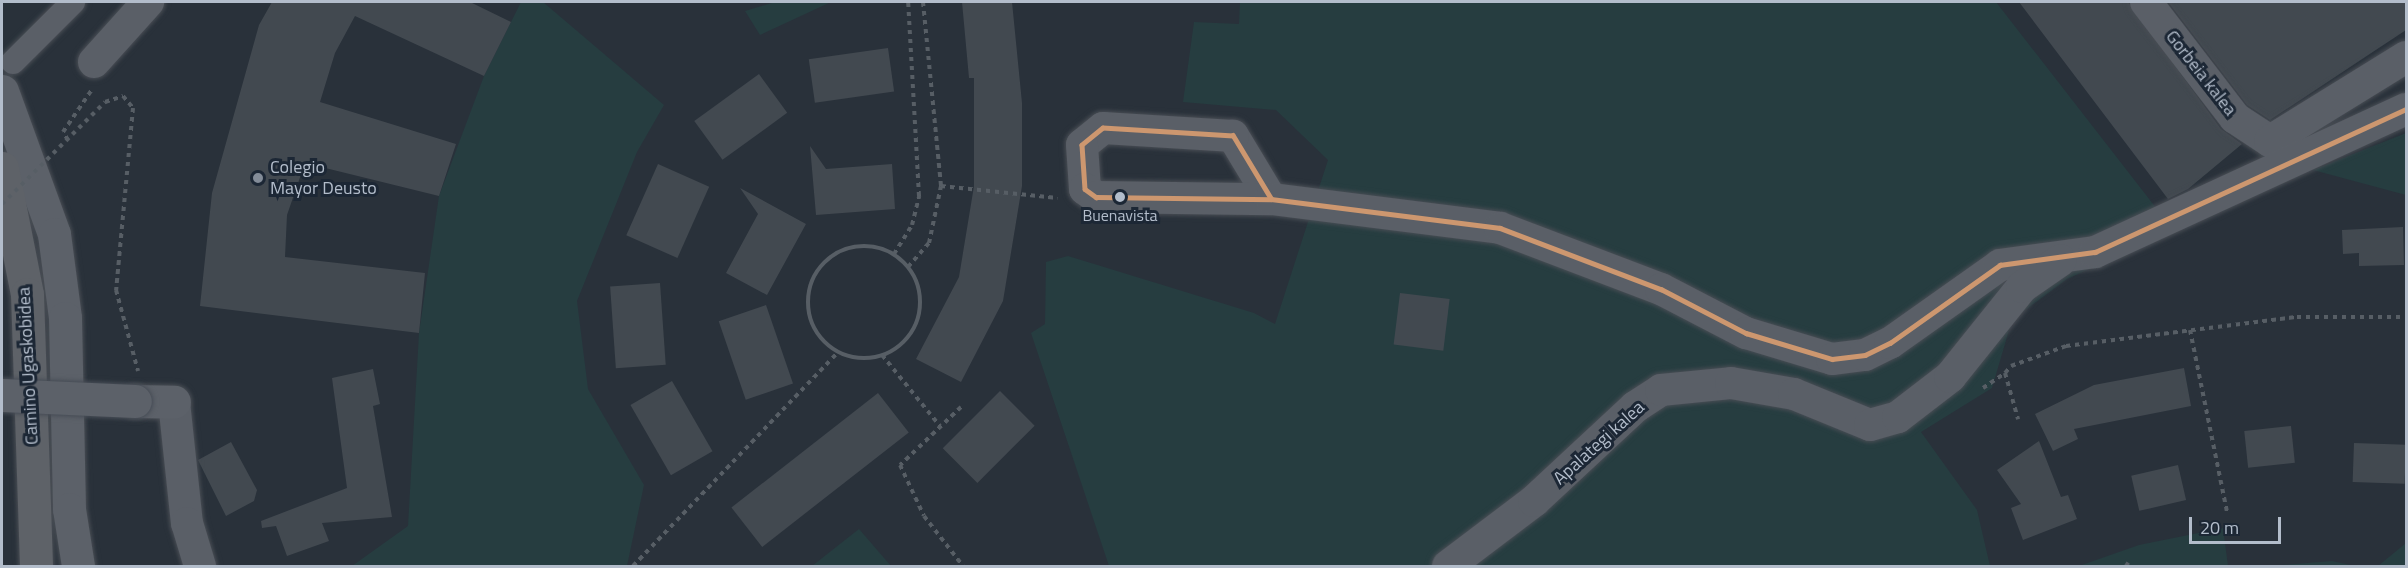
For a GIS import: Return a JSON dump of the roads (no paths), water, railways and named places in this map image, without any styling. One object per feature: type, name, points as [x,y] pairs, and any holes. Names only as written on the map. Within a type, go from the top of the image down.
[{"type":"highway","name":"Camino Ugaskobidea","points":[[2,168],[27,294],[36,567]]},
{"type":"main road","points":[[2,91],[54,234],[65,318],[69,508],[78,567]]},
{"type":"main road","points":[[2,395],[138,390],[174,402]]},
{"type":"street","points":[[13,62],[73,2]]},
{"type":"street","points":[[94,62],[148,2]]},
{"type":"street","name":"Gorbeia kalea","points":[[2146,2],[2235,118],[2262,138],[2270,141],[2296,130],[2406,57]]},
{"type":"street","points":[[1271,199],[1233,136],[1103,128],[1082,146],[1084,189],[1096,197],[1271,199],[1500,228],[1661,289],[1746,333],[1832,359],[1865,355],[1890,343],[2000,265],[2061,260],[2096,252],[2406,109]]},
{"type":"street","name":"Apalategi kalea","points":[[1448,567],[1534,501],[1635,407],[1661,390],[1731,383],[1794,394],[1870,425],[1898,417],[1950,376],[2022,287],[2061,260]]},
{"type":"street","points":[[174,402],[187,524],[200,567]]},
{"type":"place","name":"Colegio Mayor Deusto","points":[[258,178]]},
{"type":"place","name":"Buenavista","points":[[1120,197]]}]
